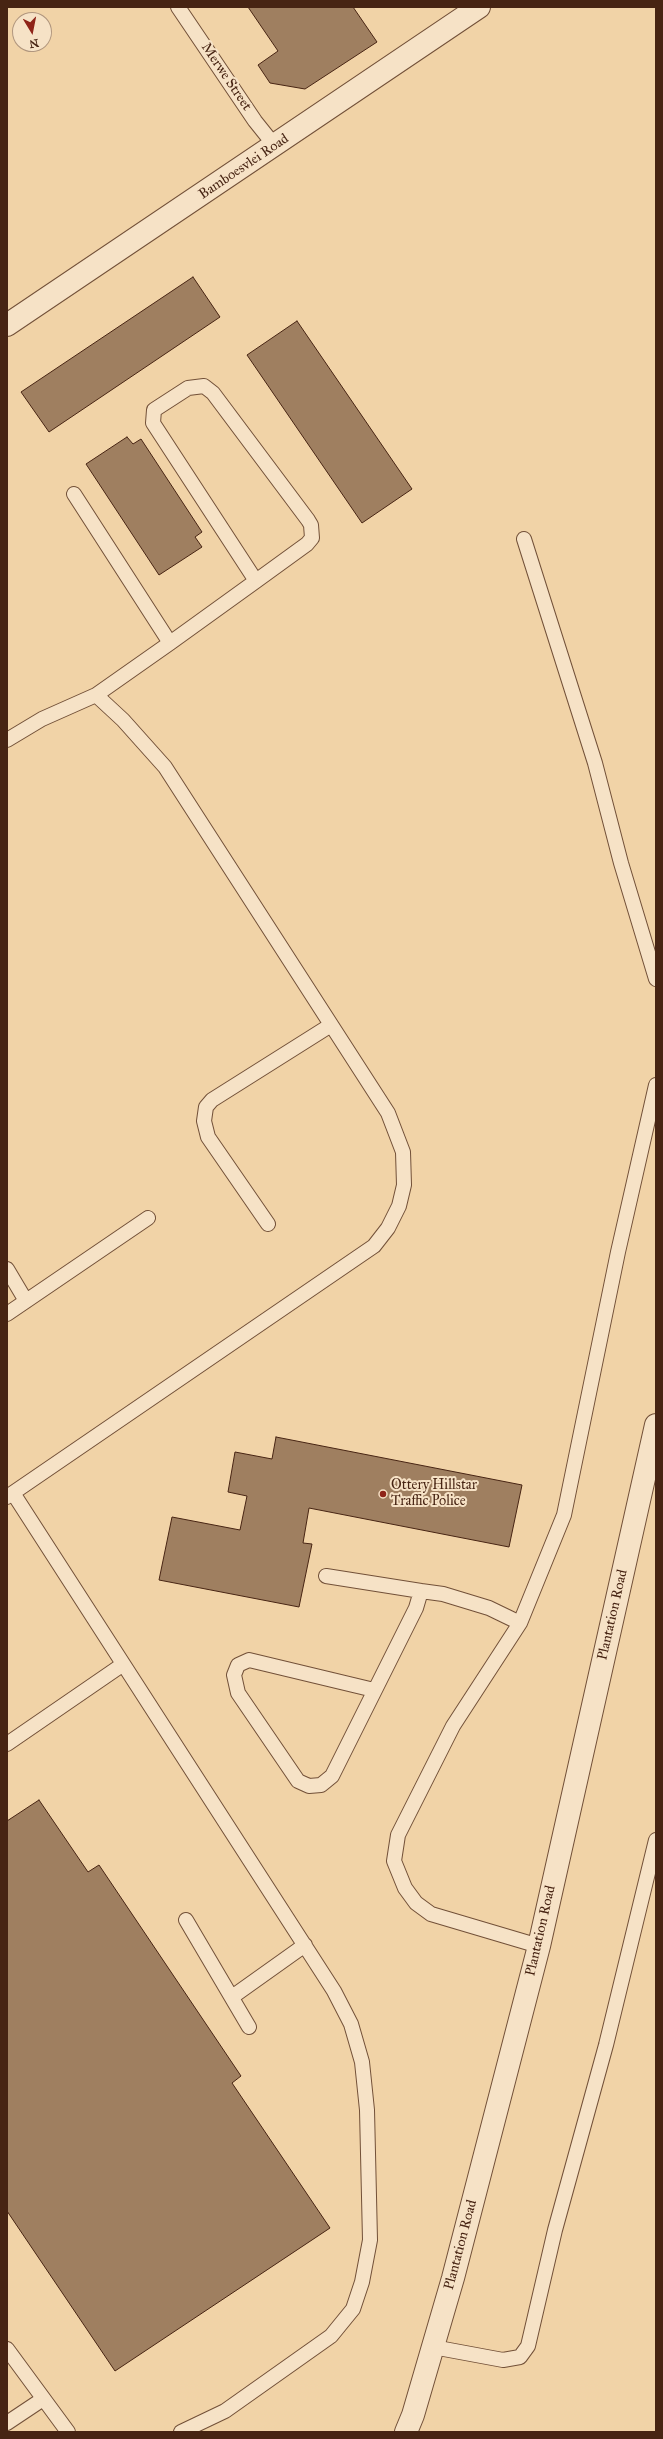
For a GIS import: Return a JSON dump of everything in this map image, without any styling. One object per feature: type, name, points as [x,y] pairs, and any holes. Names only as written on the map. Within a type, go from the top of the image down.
[{"type":"street","name":"Bamboesvlei Road","points":[[7,325],[275,146],[479,7]]},
{"type":"street","name":"Plantation Road","points":[[406,2432],[433,2347],[539,1946],[656,1425]]},
{"type":"lane","name":"Merwe Street","points":[[178,7],[255,121],[275,146]]},
{"type":"lane","points":[[7,740],[42,719],[96,695],[308,544],[313,532],[308,520],[207,387],[198,385],[188,388],[154,410],[153,423],[256,581]]},
{"type":"lane","points":[[74,494],[170,643]]},
{"type":"lane","points":[[524,539],[595,762],[621,863],[656,979]]},
{"type":"lane","points":[[96,695],[123,720],[165,767],[388,1113],[403,1152],[404,1185],[400,1206],[388,1228],[374,1246],[10,1495],[334,1991],[351,2024],[362,2062],[367,2110],[370,2240],[362,2282],[353,2309],[331,2336],[225,2412],[181,2432]]},
{"type":"lane","points":[[268,1224],[208,1137],[204,1121],[206,1107],[212,1100],[331,1025]]},
{"type":"lane","points":[[539,1946],[431,1914],[416,1903],[405,1888],[394,1860],[398,1835],[453,1726],[520,1623],[564,1514],[618,1252],[656,1085]]},
{"type":"lane","points":[[7,1314],[148,1218]]},
{"type":"lane","points":[[7,1269],[26,1302]]},
{"type":"lane","points":[[326,1576],[443,1594],[489,1608],[520,1623]]},
{"type":"lane","points":[[374,1690],[249,1660],[238,1666],[234,1675],[238,1693],[298,1781],[309,1786],[321,1785],[332,1776],[416,1608],[421,1591]]},
{"type":"lane","points":[[7,1744],[122,1665]]},
{"type":"lane","points":[[433,2347],[503,2360],[520,2357],[528,2346],[555,2230],[606,2045],[656,1840]]},
{"type":"lane","points":[[186,1920],[249,2027]]},
{"type":"lane","points":[[232,1996],[305,1945]]},
{"type":"lane","points":[[7,2350],[68,2432]]},
{"type":"lane","points":[[7,2423],[43,2399]]},
{"type":"building","points":[[248,7],[353,7],[377,42],[305,89],[270,83],[258,65],[278,51]]},
{"type":"building","points":[[193,277],[220,317],[49,432],[21,392]]},
{"type":"building","points":[[297,321],[412,489],[362,523],[247,355]]},
{"type":"building","points":[[127,437],[133,444],[141,439],[202,532],[195,537],[202,547],[159,575],[86,464]]},
{"type":"building","points":[[276,1437],[522,1485],[509,1547],[309,1508],[303,1543],[312,1544],[299,1607],[159,1580],[172,1517],[240,1530],[247,1496],[228,1492],[235,1452],[272,1459]]},
{"type":"building","points":[[39,1800],[88,1872],[99,1865],[241,2076],[232,2083],[330,2228],[115,2371],[7,2211],[7,1821]]},
{"type":"place","name":"Ottery Hillstar Traffic Police","points":[[383,1494]]}]
